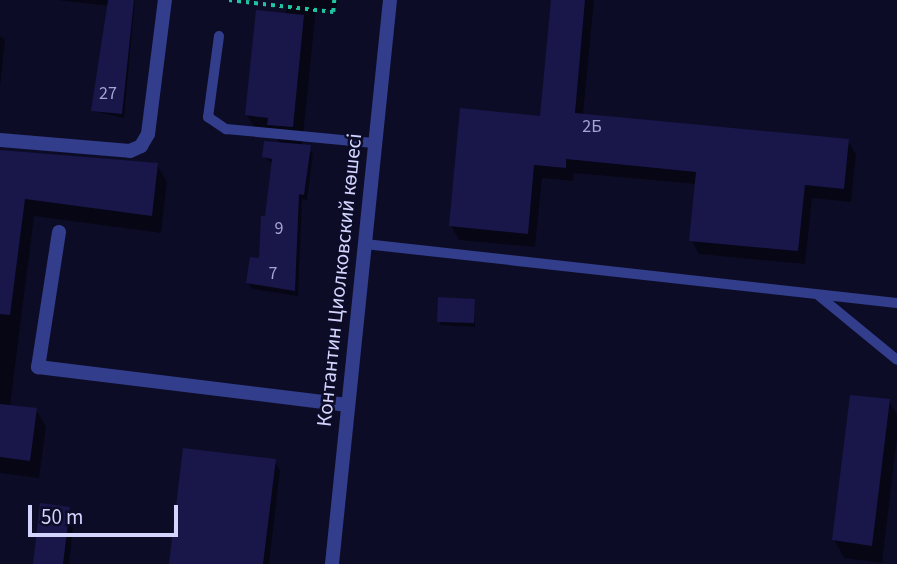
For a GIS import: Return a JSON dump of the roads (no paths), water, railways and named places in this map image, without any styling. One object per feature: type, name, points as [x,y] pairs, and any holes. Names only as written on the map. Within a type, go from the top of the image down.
[{"type":"street","points":[[0,140],[130,150],[141,146],[148,134],[165,0]]},
{"type":"street","name":"Контантин Циолковский көшесі","points":[[332,564],[373,143],[390,0]]},
{"type":"street","points":[[59,232],[38,367],[348,405]]},
{"type":"lane","points":[[219,36],[208,117],[226,129],[373,143]]},
{"type":"lane","points":[[365,244],[897,303]]},
{"type":"lane","points":[[818,295],[897,360]]}]
